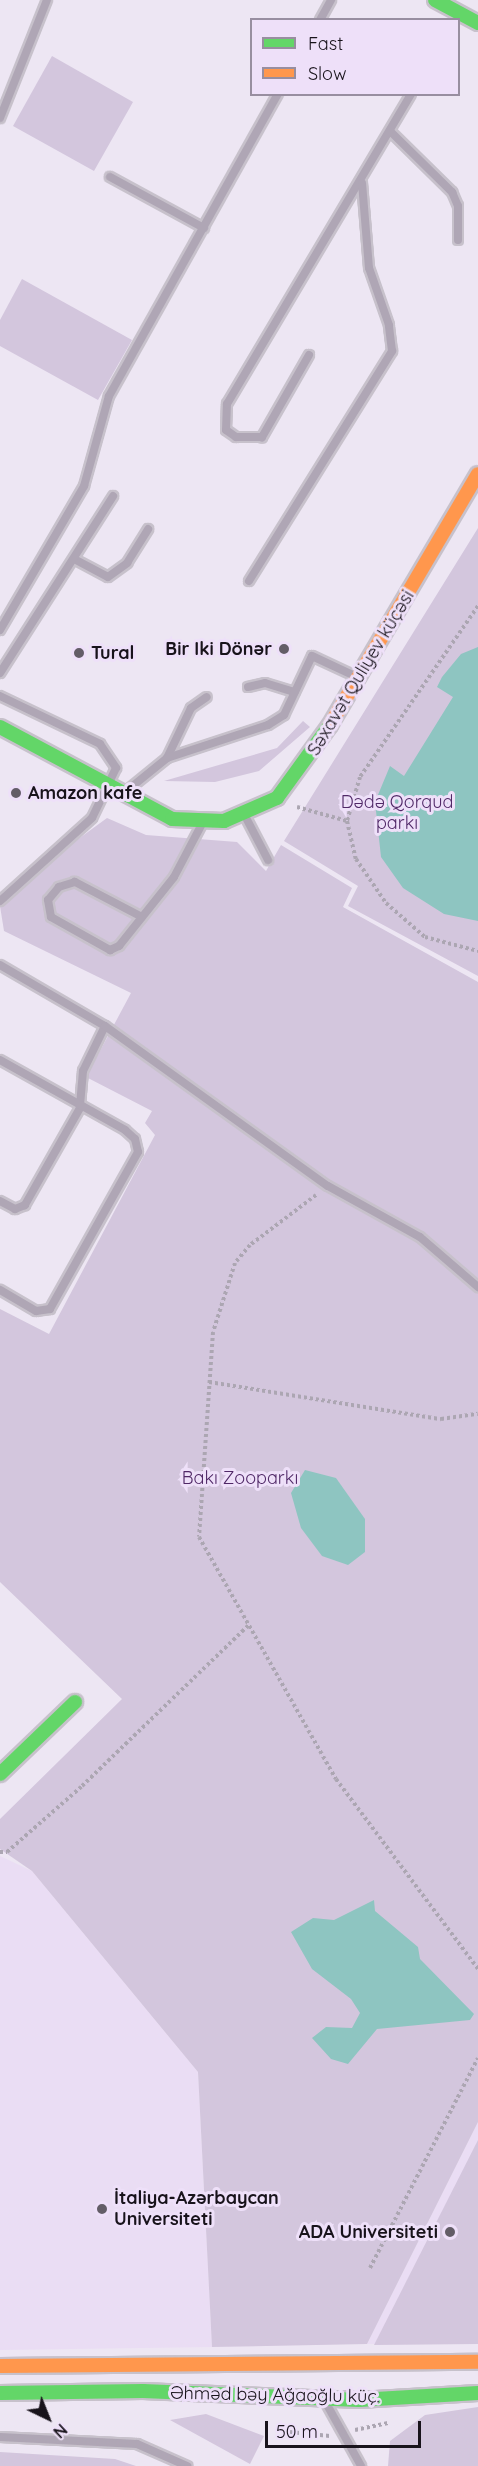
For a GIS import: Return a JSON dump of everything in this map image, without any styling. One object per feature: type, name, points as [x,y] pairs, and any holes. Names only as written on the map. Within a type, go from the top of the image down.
[{"type":"street","points":[[435,0],[452,15],[478,23]]},
{"type":"street","name":"Səxavət Quliyev küçəsi","points":[[202,824],[244,814],[277,798],[302,770],[359,678],[478,474]]},
{"type":"street","points":[[0,727],[115,793],[172,819],[202,824]]},
{"type":"street","points":[[0,1774],[75,1702]]},
{"type":"street","name":"Əhməd bəy Ağaoğlu küç.","points":[[0,2393],[143,2391],[325,2382],[478,2362]]},
{"type":"street","name":"Əhməd bəy Ağaoğlu küç.","points":[[0,2366],[325,2382],[478,2393]]},
{"type":"lane","points":[[0,118],[47,0]]},
{"type":"lane","points":[[321,18],[331,0]]},
{"type":"lane","points":[[0,630],[72,508],[104,407],[277,96]]},
{"type":"lane","points":[[309,355],[262,437],[236,437],[226,430],[227,405],[362,183],[410,96]]},
{"type":"lane","points":[[391,132],[452,192],[458,206],[458,240]]},
{"type":"lane","points":[[110,177],[204,228]]},
{"type":"lane","points":[[249,581],[392,351],[389,325],[369,268],[362,183]]},
{"type":"lane","points":[[0,673],[76,560],[113,496]]},
{"type":"lane","points":[[76,560],[108,577],[127,563],[148,529]]},
{"type":"lane","points":[[0,900],[92,818],[115,793],[141,774],[167,758],[268,725],[284,715],[312,656],[359,678]]},
{"type":"lane","points":[[248,687],[265,683],[295,692]]},
{"type":"lane","points":[[0,696],[100,744],[116,768],[115,793]]},
{"type":"lane","points":[[167,758],[191,708],[207,697]]},
{"type":"lane","points":[[244,814],[268,860]]},
{"type":"lane","points":[[142,917],[75,882],[59,887],[48,900],[51,917],[110,950],[142,917],[174,877],[202,824]]},
{"type":"lane","points":[[0,965],[105,1026],[328,1186],[420,1237],[478,1287]]},
{"type":"lane","points":[[0,1201],[15,1209],[25,1205],[80,1108],[83,1071],[105,1026]]},
{"type":"lane","points":[[0,1060],[80,1108],[125,1130],[135,1139],[138,1152],[50,1309],[36,1311],[0,1290]]},
{"type":"lane","points":[[325,2382],[343,2433],[361,2466]]},
{"type":"lane","points":[[0,2437],[137,2444],[187,2466]]},
{"type":"path","points":[[478,606],[360,777],[347,821],[356,859],[386,903],[425,937],[478,951]]},
{"type":"path","points":[[305,811],[347,821]]},
{"type":"path","points":[[328,1186],[250,1245],[235,1263],[213,1332],[199,1537],[336,1779],[478,1969]]},
{"type":"path","points":[[209,1382],[441,1419],[478,1414]]},
{"type":"path","points":[[0,1852],[7,1852],[82,1786],[249,1625]]},
{"type":"path","points":[[370,2268],[478,2058]]},
{"type":"path","points":[[290,2432],[318,2438],[397,2422]]},
{"type":"shaded area","points":[[478,647],[478,921],[444,914],[403,888],[381,857],[375,802],[390,766],[404,776],[453,697],[437,687],[442,677],[461,654]]},
{"type":"shaded area","points":[[305,1470],[336,1478],[365,1519],[365,1552],[348,1565],[322,1556],[301,1528],[291,1493]]},
{"type":"shaded area","name":"İtaliya-Azərbaycan Universiteti","points":[[0,1856],[32,1871],[198,2072],[212,2347],[0,2350]]},
{"type":"shaded area","points":[[374,1900],[375,1911],[418,1947],[420,1959],[474,2014],[470,2020],[377,2029],[348,2064],[331,2059],[312,2038],[326,2027],[352,2028],[360,2013],[351,1999],[312,1969],[291,1932],[313,1918],[334,1920]]},
{"type":"shaded area","name":"ADA Universiteti","points":[[478,2122],[478,2343],[367,2344]]},
{"type":"green space","points":[[52,56],[133,102],[94,171],[13,126]]},
{"type":"green space","points":[[22,279],[132,340],[98,400],[0,346],[0,320]]},
{"type":"green space","name":"Dədə Qorqud parkı","points":[[478,528],[478,976],[348,906],[358,886],[284,841]]},
{"type":"green space","points":[[303,721],[310,727],[259,771],[215,782],[164,781],[277,748]]},
{"type":"green space","name":"Bakı Zooparkı","points":[[107,818],[146,835],[237,842],[266,871],[281,845],[352,888],[343,907],[478,982],[478,2122],[367,2344],[212,2347],[198,2072],[32,1871],[0,1849],[0,1819],[122,1699],[0,1582],[0,1309],[49,1334],[155,1135],[145,1123],[152,1111],[86,1077],[131,993],[4,931],[0,906],[14,886]]},
{"type":"green space","name":"ADA Universiteti","points":[[478,2140],[478,2344],[374,2345]]},
{"type":"green space","points":[[478,2407],[478,2466],[388,2466],[390,2441],[425,2415]]},
{"type":"green space","points":[[206,2414],[264,2436],[250,2464],[170,2420]]},
{"type":"green space","points":[[0,2452],[115,2459],[136,2466],[0,2466]]},
{"type":"traffic: fast","points":[[435,0],[478,23]]},
{"type":"traffic: fast","points":[[0,727],[172,819],[224,821],[277,798],[330,725]]},
{"type":"traffic: fast","points":[[0,1774],[75,1702]]},
{"type":"traffic: fast","points":[[0,2393],[143,2391],[359,2400],[478,2393]]},
{"type":"traffic: slow","points":[[330,725],[478,474]]},
{"type":"traffic: slow","points":[[0,2366],[478,2362]]},
{"type":"place","name":"Bir Iki Dönər","points":[[284,649]]},
{"type":"place","name":"Tural","points":[[79,653]]},
{"type":"place","name":"Amazon kafe","points":[[16,793]]},
{"type":"place","name":"İtaliya-Azərbaycan Universiteti","points":[[102,2209]]},
{"type":"place","name":"ADA Universiteti","points":[[450,2232]]}]
